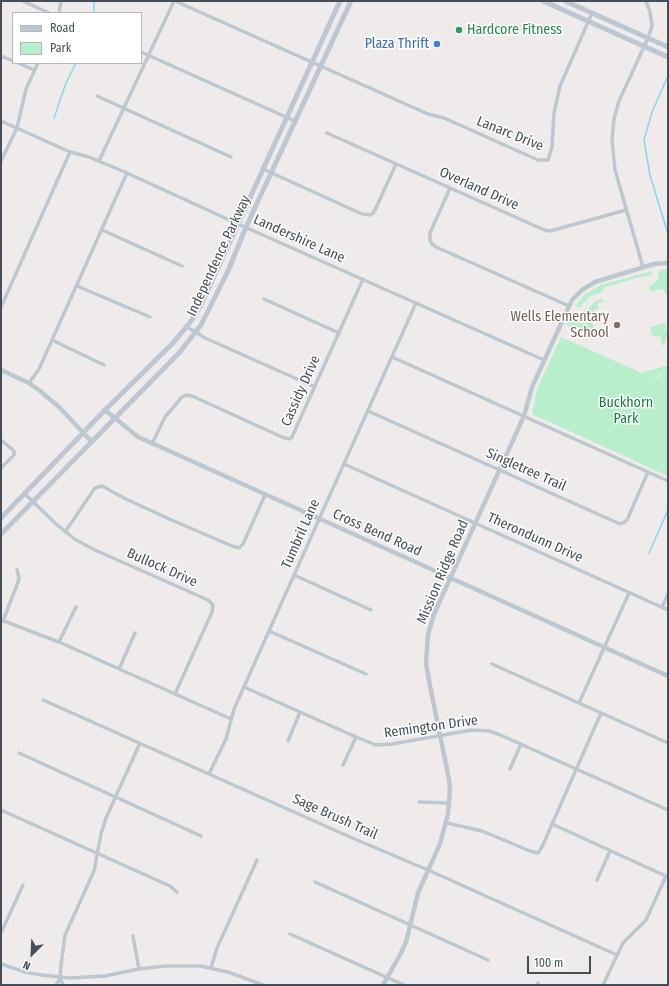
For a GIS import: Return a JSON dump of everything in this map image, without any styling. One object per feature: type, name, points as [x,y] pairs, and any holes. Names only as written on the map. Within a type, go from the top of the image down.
[{"type":"main road","name":"Independence Parkway","points":[[1,518],[187,327],[200,307],[340,1]]},
{"type":"main road","name":"Independence Parkway","points":[[1,534],[178,353],[201,325],[228,271],[246,227],[351,1]]},
{"type":"main road","points":[[543,1],[668,57]]},
{"type":"main road","points":[[566,1],[668,47]]},
{"type":"street","points":[[23,1],[48,12]]},
{"type":"street","points":[[58,12],[61,1]]},
{"type":"street","points":[[99,161],[175,1],[320,67]]},
{"type":"street","points":[[643,267],[615,170],[612,148],[612,131],[619,102],[652,26],[652,20],[646,1]]},
{"type":"street","name":"Lanarc Drive","points":[[320,67],[428,114],[444,118],[534,159],[548,160],[552,147],[554,113],[560,86],[592,13]]},
{"type":"street","points":[[142,52],[295,120]]},
{"type":"street","points":[[1,56],[12,61]]},
{"type":"street","points":[[20,64],[34,70]]},
{"type":"street","points":[[1,161],[16,128],[26,89],[37,64]]},
{"type":"street","points":[[97,96],[231,157]]},
{"type":"street","name":"Landershire Lane","points":[[1,121],[70,152],[89,157],[127,173],[544,360]]},
{"type":"street","name":"Overland Drive","points":[[327,133],[549,231],[626,210]]},
{"type":"street","points":[[1,307],[70,152]]},
{"type":"street","points":[[263,169],[362,214],[370,215],[376,208],[396,164]]},
{"type":"street","points":[[29,383],[39,369],[127,173]]},
{"type":"street","points":[[450,188],[430,233],[430,240],[432,244],[569,306]]},
{"type":"street","points":[[102,230],[182,266]]},
{"type":"street","name":"Mission Ridge Road","points":[[383,985],[402,953],[418,893],[440,844],[447,823],[449,803],[448,778],[426,663],[428,634],[434,614],[524,416],[532,387],[544,360],[569,306],[577,294],[588,286],[603,279],[654,264],[668,263]]},
{"type":"street","name":"Cassidy Drive","points":[[152,444],[165,417],[182,397],[186,395],[192,396],[289,439],[293,435],[363,279]]},
{"type":"street","points":[[77,286],[150,317]]},
{"type":"street","points":[[264,299],[339,333]]},
{"type":"street","name":"Tumbril Lane","points":[[209,774],[226,739],[231,719],[244,687],[416,303]]},
{"type":"street","points":[[187,327],[195,333],[315,387]]},
{"type":"street","points":[[52,340],[104,365]]},
{"type":"street","points":[[392,357],[668,481]]},
{"type":"street","points":[[1,370],[29,383],[49,398],[92,442]]},
{"type":"street","name":"Cross Bend Road","points":[[106,410],[138,437],[152,444],[668,676]]},
{"type":"street","name":"Singletree Trail","points":[[368,411],[620,524],[627,520],[648,472]]},
{"type":"street","points":[[1,440],[14,451],[14,455],[1,468]]},
{"type":"street","name":"Therondunn Drive","points":[[344,464],[668,610]]},
{"type":"street","points":[[65,532],[95,488],[102,486],[154,511],[239,548],[243,544],[265,495]]},
{"type":"street","name":"Bullock Drive","points":[[24,493],[65,532],[95,550],[208,600],[213,605],[212,612],[175,694]]},
{"type":"street","points":[[17,570],[19,578],[18,582],[2,620],[60,642],[231,719]]},
{"type":"street","points":[[294,575],[371,610]]},
{"type":"street","points":[[579,703],[629,593]]},
{"type":"street","points":[[662,607],[668,594]]},
{"type":"street","points":[[60,642],[76,607]]},
{"type":"street","points":[[269,631],[366,674]]},
{"type":"street","points":[[119,669],[135,633]]},
{"type":"street","points":[[492,664],[668,743]]},
{"type":"street","name":"Remington Drive","points":[[244,687],[376,745],[384,745],[462,731],[481,730],[498,734],[668,810]]},
{"type":"street","name":"Sage Brush Trail","points":[[43,700],[617,955]]},
{"type":"street","points":[[288,741],[300,712]]},
{"type":"street","points":[[447,823],[482,831],[538,853],[601,713]]},
{"type":"street","points":[[343,765],[356,737]]},
{"type":"street","points":[[56,985],[60,978],[65,935],[89,884],[98,854],[104,824],[140,743]]},
{"type":"street","points":[[510,769],[521,744]]},
{"type":"street","points":[[19,753],[201,836]]},
{"type":"street","points":[[419,802],[449,803]]},
{"type":"street","points":[[1,810],[170,886],[177,892]]},
{"type":"street","points":[[552,824],[667,876],[646,920],[624,943],[604,985]]},
{"type":"street","points":[[597,880],[610,851]]},
{"type":"street","points":[[211,968],[217,948],[257,860]]},
{"type":"street","points":[[315,882],[488,960]]},
{"type":"street","points":[[1,933],[23,885]]},
{"type":"street","points":[[290,934],[404,985]]},
{"type":"street","points":[[134,936],[139,969]]},
{"type":"street","points":[[1,964],[25,972],[60,978],[100,977],[139,969],[176,965],[211,968],[237,974],[263,985]]},
{"type":"street","points":[[60,978],[63,985]]},
{"type":"green space","points":[[668,269],[668,298],[663,289],[650,291],[649,286],[654,284],[658,278],[659,270]]},
{"type":"green space","points":[[652,271],[652,275],[650,276],[648,275],[605,287],[602,292],[589,297],[580,307],[575,306],[583,296],[600,285]]},
{"type":"green space","points":[[602,299],[603,302],[597,304],[599,309],[594,310],[597,318],[594,318],[588,308],[596,301]]},
{"type":"green space","points":[[587,309],[591,314],[590,318],[596,333],[595,337],[566,325],[572,313],[580,314]]},
{"type":"green space","points":[[665,323],[667,334],[663,346],[660,336],[653,337],[650,329],[651,327]]},
{"type":"green space","name":"Buckhorn Park","points":[[561,337],[644,374],[643,368],[645,372],[668,365],[666,371],[654,378],[655,379],[668,370],[668,476],[532,414],[537,389]]},
{"type":"waterway","points":[[94,1],[94,12]]},
{"type":"waterway","points":[[54,118],[66,83],[76,64]]},
{"type":"waterway","points":[[668,76],[652,112],[644,140],[650,175],[668,234]]},
{"type":"waterway","points":[[649,553],[668,510]]},
{"type":"place","name":"Hardcore Fitness","points":[[459,30]]},
{"type":"place","name":"Plaza Thrift","points":[[437,44]]},
{"type":"place","name":"Wells Elementary School","points":[[617,325]]}]
